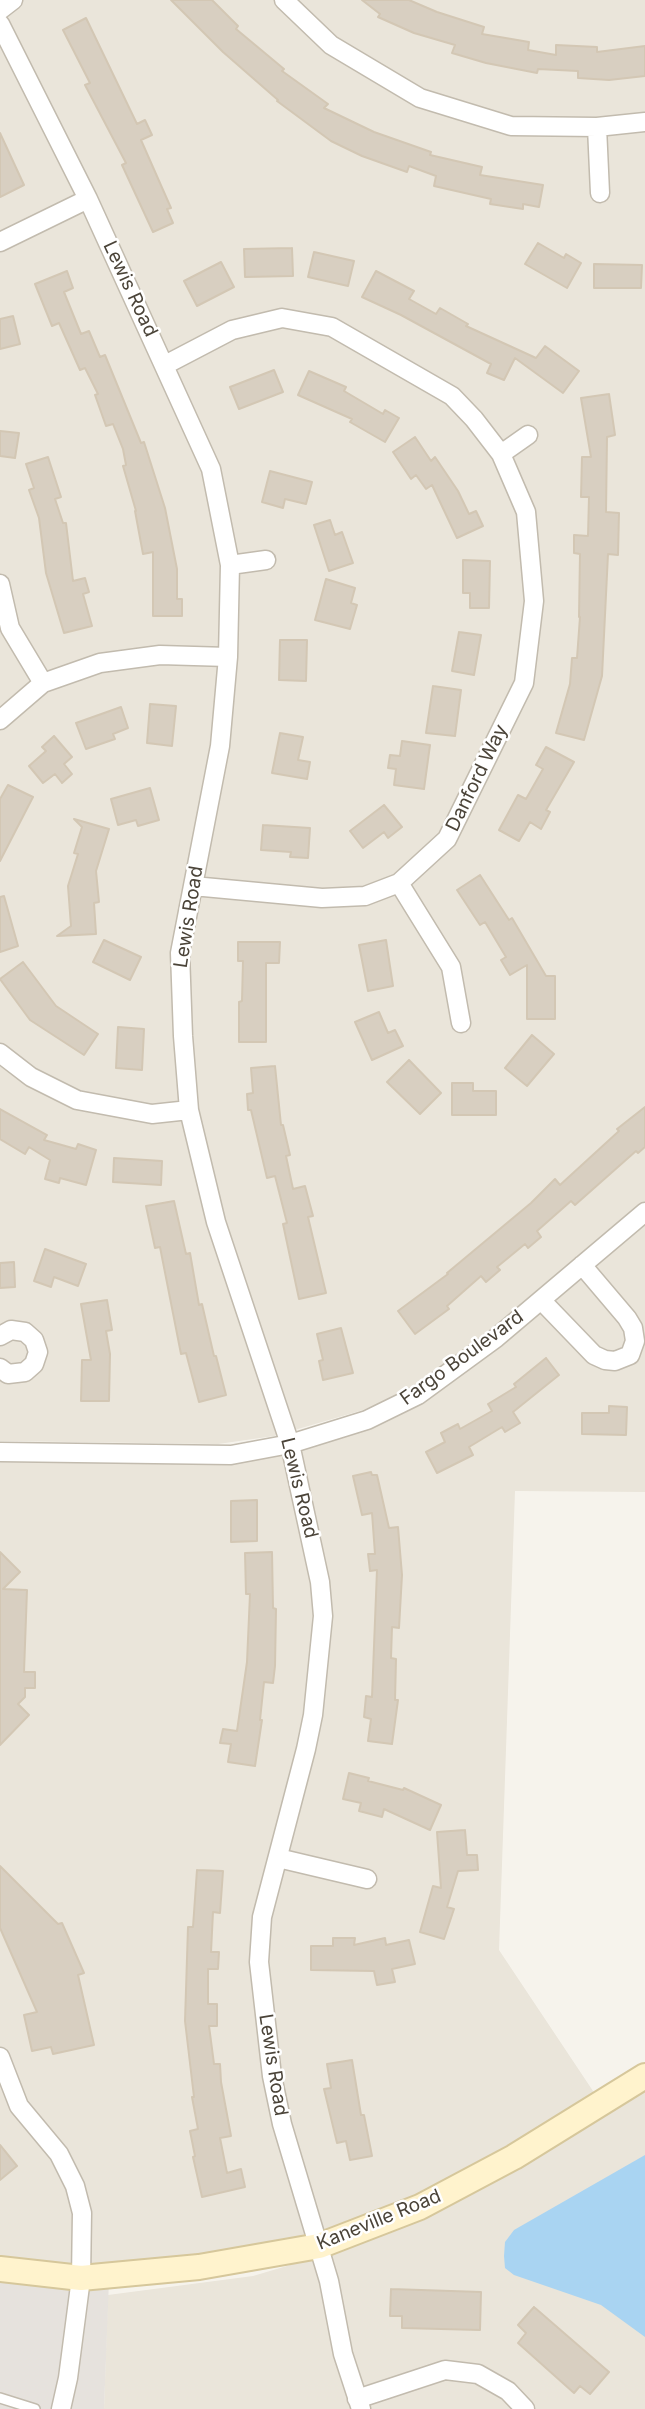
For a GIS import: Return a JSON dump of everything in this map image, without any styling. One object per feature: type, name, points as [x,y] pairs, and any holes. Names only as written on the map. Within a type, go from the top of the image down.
[{"type":"main road","name":"Kaneville Road","points":[[0,2270],[81,2278],[199,2267],[319,2246],[420,2207],[514,2157],[645,2076]]},
{"type":"street","points":[[0,10],[13,0]]},
{"type":"street","points":[[284,0],[331,45],[420,98],[511,126],[597,127],[645,122]]},
{"type":"street","name":"Lewis Road","points":[[0,24],[88,199],[211,469],[230,565],[228,657],[220,746],[180,953],[181,1012],[190,1110],[216,1222],[290,1444],[313,1542],[323,1616],[313,1714],[262,1917],[259,1962],[266,2032],[282,2124],[329,2281],[343,2354],[359,2404]]},
{"type":"street","points":[[597,127],[600,193]]},
{"type":"street","points":[[0,242],[88,199]]},
{"type":"street","name":"Danford Way","points":[[165,365],[232,330],[282,318],[332,327],[452,396],[501,454],[526,512],[534,601],[524,682],[447,839],[399,884],[365,896],[322,898],[193,886]]},
{"type":"street","points":[[501,454],[528,435]]},
{"type":"street","points":[[230,565],[266,559]]},
{"type":"street","points":[[0,584],[10,628],[43,683]]},
{"type":"street","points":[[0,720],[43,683],[100,663],[160,655],[228,657]]},
{"type":"street","points":[[399,884],[451,967],[461,1023]]},
{"type":"street","points":[[0,1053],[31,1077],[77,1100],[152,1114],[190,1110]]},
{"type":"street","name":"Fargo Boulevard","points":[[0,1452],[231,1455],[290,1444],[367,1420],[418,1395],[496,1338],[645,1212]]},
{"type":"street","points":[[541,1300],[594,1355],[615,1361],[630,1355],[635,1341],[633,1328],[582,1265]]},
{"type":"street","points":[[0,1336],[11,1330],[25,1332],[34,1340],[38,1352],[34,1364],[25,1372],[1,1373]]},
{"type":"street","points":[[278,1858],[368,1879]]},
{"type":"street","points":[[0,2057],[19,2106],[55,2147],[75,2186],[82,2213],[81,2278],[68,2378],[61,2409]]},
{"type":"street","points":[[359,2404],[445,2370],[478,2374],[508,2391],[525,2409]]},
{"type":"lane","points":[[0,2398],[35,2409]]},
{"type":"shaded area","points":[[0,0],[645,0],[645,1203],[535,1296],[415,1388],[363,1410],[274,1436],[218,1444],[0,1441]]},
{"type":"shaded area","points":[[645,1222],[645,1492],[515,1491],[499,1950],[597,2097],[392,2211],[311,2241],[77,2272],[0,2263],[0,1460],[234,1462],[412,1406]]},
{"type":"shaded area","points":[[645,2083],[645,2409],[104,2409],[108,2295],[253,2276],[331,2253]]},
{"type":"shaded area","points":[[0,2274],[109,2280],[104,2409],[0,2409]]},
{"type":"water","points":[[645,2155],[645,2337],[601,2305],[514,2275],[505,2268],[504,2256],[505,2242],[514,2230]]},
{"type":"building","points":[[171,0],[212,0],[238,26],[236,29],[284,69],[282,71],[328,104],[324,108],[374,132],[431,152],[430,155],[482,167],[480,175],[543,185],[539,207],[523,204],[523,209],[490,204],[491,199],[434,186],[436,176],[409,166],[407,172],[362,156],[331,141],[277,101]]},
{"type":"building","points":[[362,0],[409,0],[484,27],[482,34],[529,42],[528,50],[556,55],[556,45],[597,47],[597,52],[645,46],[645,76],[609,80],[578,78],[578,71],[538,69],[537,73],[486,63],[452,53],[455,45],[414,33],[378,17],[380,14]]},
{"type":"building","points":[[86,18],[137,124],[145,120],[152,135],[141,140],[171,208],[167,209],[173,223],[153,232],[122,165],[126,163],[85,85],[90,83],[63,30]]},
{"type":"building","points":[[0,133],[24,185],[0,197]]},
{"type":"building","points":[[538,243],[564,258],[566,254],[581,263],[567,288],[525,264]]},
{"type":"building","points":[[292,248],[293,276],[245,277],[244,249]]},
{"type":"building","points":[[314,252],[354,261],[348,286],[308,277]]},
{"type":"building","points":[[221,262],[234,287],[197,306],[184,281]]},
{"type":"building","points":[[594,264],[642,265],[641,288],[594,288]]},
{"type":"building","points":[[67,271],[73,288],[64,292],[81,334],[89,331],[100,357],[105,355],[141,443],[144,442],[165,508],[177,569],[177,599],[182,599],[182,616],[153,616],[153,552],[143,554],[136,511],[123,466],[126,465],[123,449],[113,424],[106,426],[95,395],[98,394],[85,368],[80,370],[59,323],[52,326],[35,284]]},
{"type":"building","points":[[376,271],[414,291],[409,299],[436,314],[440,308],[468,324],[466,326],[536,358],[545,346],[579,371],[563,393],[515,358],[504,380],[487,373],[491,364],[362,297]]},
{"type":"building","points":[[13,316],[20,344],[0,349],[0,319]]},
{"type":"building","points":[[274,370],[283,392],[239,409],[230,387]]},
{"type":"building","points":[[309,371],[346,387],[344,391],[383,414],[385,410],[399,418],[385,442],[350,422],[352,419],[298,395]]},
{"type":"building","points":[[609,394],[615,435],[607,437],[606,512],[619,513],[618,555],[608,554],[602,676],[584,740],[556,733],[570,684],[572,658],[577,658],[580,554],[574,553],[574,535],[588,536],[589,497],[581,497],[582,457],[591,457],[581,398]]},
{"type":"building","points":[[0,431],[19,433],[15,458],[0,456]]},
{"type":"building","points":[[415,437],[431,461],[435,457],[458,491],[469,514],[476,511],[483,526],[457,538],[432,485],[426,489],[416,475],[411,479],[393,452]]},
{"type":"building","points":[[48,457],[61,497],[55,499],[63,523],[66,523],[73,581],[85,578],[89,592],[83,594],[92,626],[64,633],[46,573],[39,518],[29,490],[34,488],[26,464]]},
{"type":"building","points":[[270,471],[312,482],[306,504],[285,499],[283,508],[262,502]]},
{"type":"building","points":[[330,520],[335,535],[342,532],[353,563],[329,571],[314,525]]},
{"type":"building","points":[[463,560],[490,561],[489,608],[470,608],[470,593],[463,593]]},
{"type":"building","points":[[326,579],[355,588],[351,603],[357,605],[350,629],[315,620]]},
{"type":"building","points":[[459,632],[481,635],[474,675],[452,671]]},
{"type":"building","points":[[280,640],[307,640],[306,681],[279,680]]},
{"type":"building","points":[[433,686],[461,690],[455,736],[426,733]]},
{"type":"building","points":[[150,704],[176,706],[172,746],[147,743]]},
{"type":"building","points":[[121,707],[128,728],[113,734],[115,739],[86,749],[76,723]]},
{"type":"building","points":[[280,733],[303,737],[298,760],[310,762],[307,779],[272,773]]},
{"type":"building","points":[[54,736],[72,757],[64,764],[72,774],[62,783],[55,774],[43,783],[29,766],[46,751],[42,747]]},
{"type":"building","points":[[402,741],[430,745],[424,789],[394,785],[396,769],[388,768],[390,755],[400,756]]},
{"type":"building","points":[[546,747],[574,762],[546,810],[550,812],[541,829],[530,822],[519,841],[499,830],[518,795],[526,799],[543,769],[536,765]]},
{"type":"building","points":[[8,785],[33,797],[0,861],[0,799]]},
{"type":"building","points":[[150,788],[159,820],[138,826],[136,820],[118,825],[111,799]]},
{"type":"building","points":[[384,805],[402,827],[388,838],[384,832],[363,848],[350,831]]},
{"type":"building","points":[[74,819],[109,829],[96,871],[99,902],[94,903],[96,934],[57,936],[71,926],[68,886],[78,854],[74,853],[82,827]]},
{"type":"building","points":[[263,825],[310,828],[308,858],[290,857],[291,852],[261,850]]},
{"type":"building","points":[[480,875],[509,920],[512,918],[546,976],[555,976],[555,1019],[527,1019],[527,965],[510,975],[501,960],[506,957],[485,922],[480,925],[457,890]]},
{"type":"building","points":[[4,896],[18,946],[0,952],[0,897]]},
{"type":"building","points":[[104,940],[141,957],[130,980],[93,962]]},
{"type":"building","points":[[386,940],[393,986],[368,991],[359,945]]},
{"type":"building","points":[[238,942],[280,942],[279,963],[266,963],[266,1042],[239,1042],[243,961],[238,961]]},
{"type":"building","points":[[23,962],[56,1006],[98,1034],[84,1055],[30,1020],[0,979]]},
{"type":"building","points":[[379,1012],[388,1033],[395,1030],[403,1046],[372,1060],[355,1022]]},
{"type":"building","points":[[118,1027],[144,1029],[142,1070],[116,1068]]},
{"type":"building","points":[[532,1035],[554,1054],[527,1086],[505,1068]]},
{"type":"building","points":[[409,1060],[441,1093],[420,1114],[387,1082]]},
{"type":"building","points":[[275,1066],[281,1125],[290,1155],[286,1156],[293,1189],[305,1186],[313,1216],[308,1217],[326,1293],[299,1299],[283,1224],[287,1223],[275,1176],[267,1178],[251,1110],[248,1110],[247,1094],[253,1093],[251,1068]]},
{"type":"building","points":[[452,1083],[473,1083],[473,1091],[496,1091],[496,1115],[452,1115]]},
{"type":"building","points":[[645,1107],[645,1147],[638,1153],[636,1151],[575,1205],[571,1201],[537,1231],[541,1237],[528,1248],[525,1244],[497,1267],[500,1270],[486,1282],[481,1276],[447,1306],[449,1309],[415,1334],[398,1311],[448,1274],[555,1179],[560,1185],[619,1131],[617,1129]]},
{"type":"building","points":[[0,1109],[47,1135],[44,1140],[76,1149],[78,1144],[96,1150],[86,1185],[60,1178],[59,1183],[45,1179],[50,1160],[29,1147],[25,1154],[0,1139]]},
{"type":"building","points":[[114,1158],[162,1161],[161,1185],[113,1182]]},
{"type":"building","points":[[174,1201],[186,1254],[190,1253],[199,1305],[202,1304],[226,1395],[199,1402],[186,1353],[181,1354],[160,1247],[155,1248],[146,1206]]},
{"type":"building","points":[[45,1249],[86,1264],[78,1286],[54,1277],[51,1287],[34,1281]]},
{"type":"building","points":[[14,1262],[15,1287],[0,1288],[0,1263]]},
{"type":"building","points":[[107,1300],[112,1330],[106,1331],[110,1354],[109,1401],[81,1401],[82,1360],[91,1360],[81,1304]]},
{"type":"building","points":[[341,1328],[353,1373],[323,1380],[319,1361],[323,1360],[317,1334]]},
{"type":"building","points":[[546,1358],[559,1375],[513,1412],[520,1423],[505,1432],[502,1427],[469,1447],[473,1455],[437,1473],[426,1452],[445,1442],[441,1433],[458,1424],[460,1429],[492,1411],[488,1404],[516,1387],[514,1384]]},
{"type":"building","points":[[609,1406],[627,1407],[626,1435],[582,1434],[582,1413],[609,1413]]},
{"type":"building","points":[[371,1472],[372,1475],[377,1475],[389,1528],[398,1527],[402,1575],[399,1628],[392,1627],[391,1658],[396,1659],[395,1700],[398,1700],[392,1744],[368,1741],[371,1719],[364,1717],[366,1696],[372,1697],[377,1570],[370,1571],[368,1554],[375,1554],[372,1513],[362,1515],[353,1476]]},
{"type":"building","points":[[257,1500],[257,1541],[231,1542],[231,1501]]},
{"type":"building","points":[[0,1552],[20,1572],[3,1589],[27,1590],[24,1672],[35,1672],[35,1688],[25,1688],[25,1697],[18,1704],[29,1715],[0,1745]]},
{"type":"building","points":[[272,1552],[273,1608],[276,1609],[275,1666],[273,1683],[264,1682],[255,1766],[228,1762],[231,1744],[220,1743],[223,1729],[237,1731],[247,1662],[250,1594],[246,1594],[245,1553]]},
{"type":"building","points":[[349,1773],[369,1778],[368,1781],[403,1790],[404,1788],[441,1805],[430,1830],[384,1809],[382,1817],[359,1811],[361,1803],[343,1799]]},
{"type":"building","points":[[465,1830],[467,1855],[477,1855],[478,1870],[458,1871],[447,1907],[454,1909],[444,1939],[420,1932],[433,1886],[441,1888],[437,1832]]},
{"type":"building","points":[[0,1866],[58,1924],[62,1923],[84,1973],[78,1975],[94,2045],[53,2054],[51,2047],[32,2051],[24,2015],[37,2012],[0,1928]]},
{"type":"building","points":[[197,1870],[223,1871],[220,1913],[213,1912],[211,1952],[219,1952],[218,1969],[208,1969],[208,2004],[217,2004],[217,2026],[209,2026],[214,2064],[220,2064],[231,2136],[220,2138],[227,2173],[241,2169],[245,2187],[202,2197],[190,2131],[198,2129],[192,2097],[185,2021],[188,1927],[193,1927]]},
{"type":"building","points":[[333,1938],[355,1938],[354,1945],[385,1938],[386,1945],[409,1940],[415,1964],[392,1969],[395,1982],[377,1985],[374,1971],[311,1970],[311,1946],[333,1946]]},
{"type":"building","points":[[352,2060],[361,2115],[364,2115],[372,2156],[350,2160],[346,2141],[337,2143],[324,2089],[331,2088],[327,2064]]},
{"type":"building","points":[[0,2145],[17,2166],[0,2180]]},
{"type":"building","points":[[391,2289],[481,2292],[480,2330],[402,2328],[402,2316],[390,2316]]},
{"type":"building","points":[[534,2307],[609,2372],[590,2394],[580,2386],[574,2393],[518,2343],[526,2333],[518,2325]]}]
